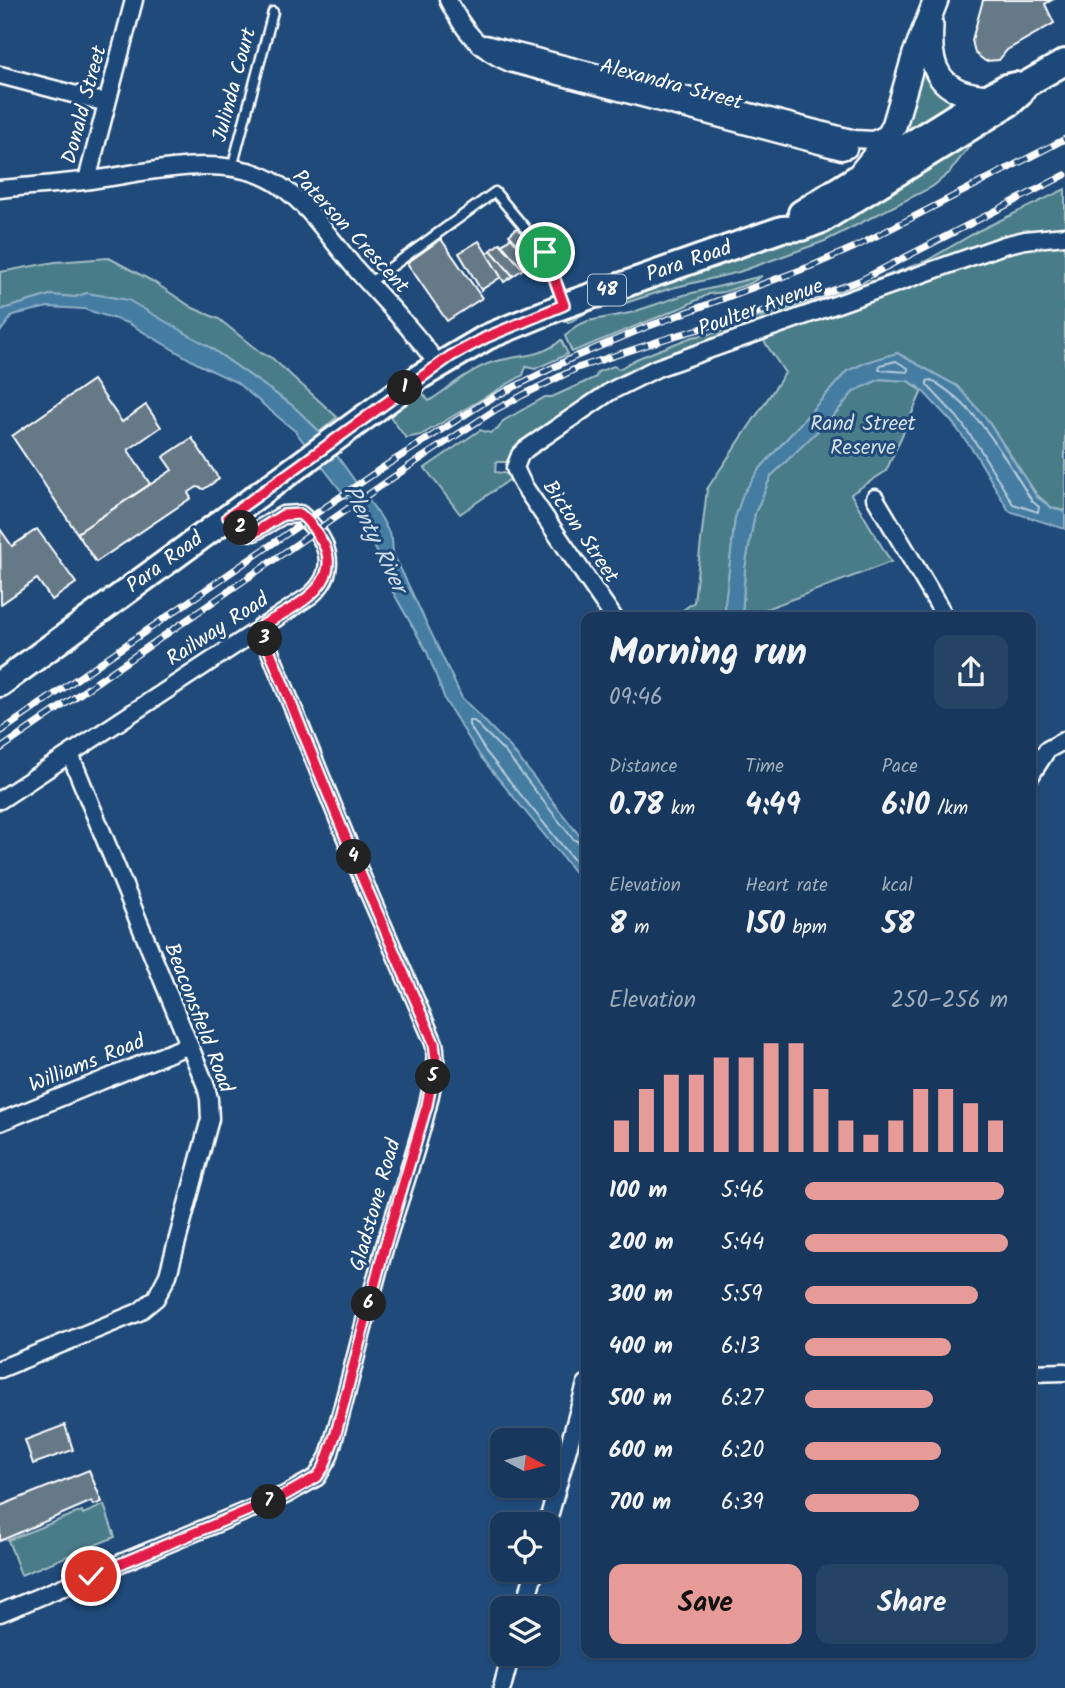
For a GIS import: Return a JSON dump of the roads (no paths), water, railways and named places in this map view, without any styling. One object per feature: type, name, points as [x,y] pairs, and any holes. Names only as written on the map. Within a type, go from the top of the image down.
[{"type":"main road","name":"Para Road","points":[[782,229],[796,216],[858,176],[988,97],[1012,85],[1025,85],[1065,62]]},
{"type":"main road","name":"Para Road","points":[[0,684],[438,365],[487,337],[564,305],[782,229],[801,228],[833,214],[1010,103],[1025,85]]},
{"type":"street","name":"Donald Street","points":[[87,180],[134,0]]},
{"type":"street","name":"Alexandra Street","points":[[448,0],[462,27],[476,42],[851,138],[873,140],[892,131]]},
{"type":"street","points":[[933,8],[930,52],[932,63],[939,75],[962,92],[988,97]]},
{"type":"street","points":[[858,176],[892,131],[918,45],[933,8]]},
{"type":"street","points":[[0,75],[107,103]]},
{"type":"street","name":"Paterson Crescent","points":[[0,189],[195,166],[232,168],[262,176],[278,184],[296,200],[418,337],[438,365]]},
{"type":"street","name":"Poulter Avenue","points":[[514,468],[526,449],[611,391],[657,368],[1004,244],[1047,236],[1065,236]]},
{"type":"street","points":[[498,467],[514,468]]},
{"type":"street","name":"Bicton Street","points":[[514,468],[610,612]]},
{"type":"street","points":[[875,498],[942,612]]},
{"type":"street","name":"Railway Road","points":[[0,800],[316,591],[328,571],[329,559],[320,538],[300,514],[283,515],[254,533],[244,531],[228,517]]},
{"type":"street","name":"Gladstone Road","points":[[0,1613],[285,1495],[317,1477],[324,1467],[332,1444],[384,1249],[427,1105],[436,1060],[434,1043],[361,875],[260,627]]},
{"type":"street","points":[[1036,761],[1049,748],[1065,740]]},
{"type":"street","name":"Beaconsfield Road","points":[[0,1369],[139,1312],[156,1298],[163,1288],[210,1119],[206,1086],[70,754]]},
{"type":"street","name":"Williams Road","points":[[0,1122],[189,1045]]},
{"type":"street","points":[[1036,1373],[1065,1372]]},
{"type":"street","points":[[550,1512],[581,1402]]},
{"type":"street","points":[[502,1688],[508,1666]]},
{"type":"lane","name":"Julinda Court","points":[[232,168],[273,12]]},
{"type":"lane","points":[[368,284],[495,192],[545,252],[564,305]]},
{"type":"water","name":"Plenty River","points":[[87,293],[128,300],[208,346],[293,406],[320,432],[382,519],[392,539],[393,553],[462,698],[510,747],[581,836],[581,880],[480,756],[446,702],[427,652],[389,585],[361,517],[295,431],[236,382],[198,364],[128,323],[84,309],[48,307],[13,315],[0,332],[0,310],[50,295],[75,297]]},
{"type":"water","points":[[897,353],[957,386],[986,418],[1037,497],[1052,508],[1065,512],[1065,529],[1009,511],[975,453],[952,422],[919,387],[908,381],[880,379],[854,391],[835,414],[771,476],[755,513],[745,568],[742,612],[726,612],[735,518],[743,494],[758,471],[847,371]]},
{"type":"railway","points":[[0,732],[382,468],[488,400],[572,358],[855,247],[1065,139]]},
{"type":"railway","points":[[0,749],[495,410],[577,368],[671,337],[820,295],[861,280],[1065,175]]},
{"type":"park label","name":"Rand Street Reserve","points":[[863,436]]}]
